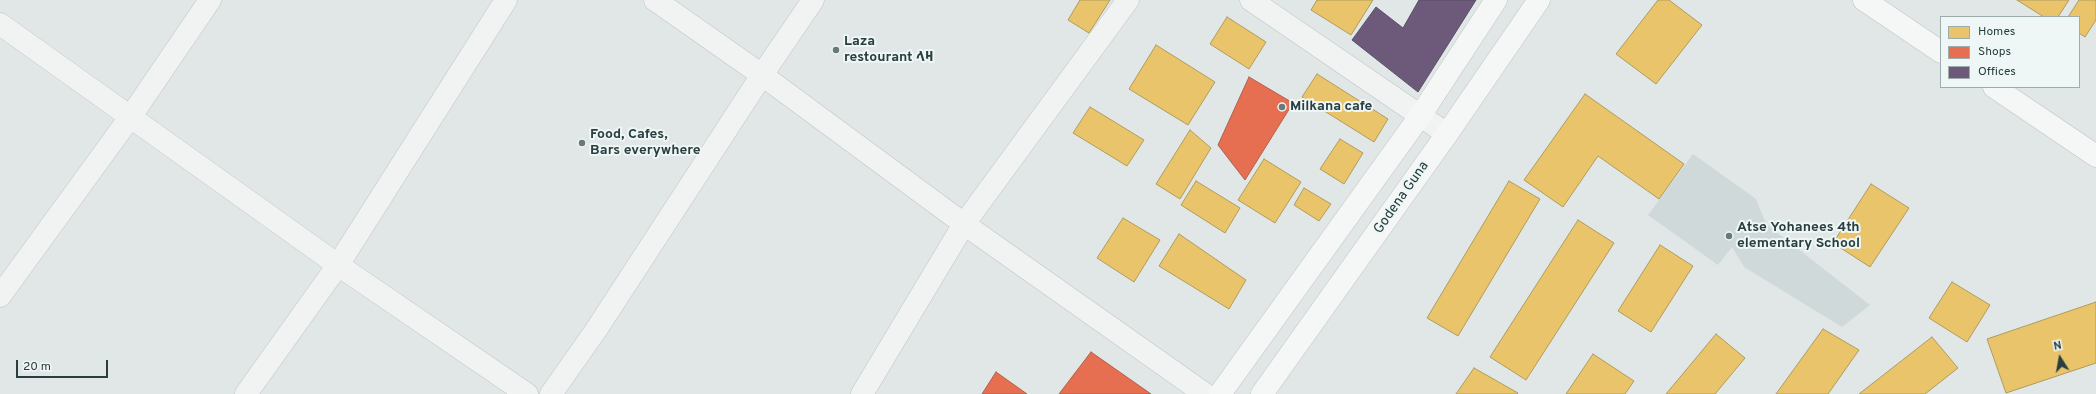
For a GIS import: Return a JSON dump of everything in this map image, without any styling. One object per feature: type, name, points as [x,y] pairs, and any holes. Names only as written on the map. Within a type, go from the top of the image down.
[{"type":"main road","points":[[1220,394],[1420,116],[1496,0]]},
{"type":"main road","name":"Godena Guna","points":[[1262,394],[1447,134],[1539,0]]},
{"type":"main road","points":[[1864,0],[1940,51]]},
{"type":"main road","points":[[1995,88],[2096,156]]},
{"type":"street","points":[[0,296],[131,116],[210,0]]},
{"type":"street","points":[[246,394],[338,264],[506,0]]},
{"type":"street","points":[[655,0],[762,75],[964,224],[1204,394]]},
{"type":"street","points":[[551,394],[601,324],[762,75],[813,0]]},
{"type":"street","points":[[862,394],[964,224],[1128,0]]},
{"type":"street","points":[[1251,0],[1447,134]]},
{"type":"street","points":[[0,24],[338,264],[526,394]]},
{"type":"shaded area","name":"Atse Yohanees 4th elementary School","points":[[1693,154],[1756,199],[1766,224],[1870,305],[1842,327],[1744,267],[1732,247],[1718,265],[1648,215]]},
{"type":"building: Homes","points":[[1080,0],[1110,0],[1089,33],[1068,20]]},
{"type":"building: Homes","points":[[1317,0],[1373,0],[1351,35],[1311,10]]},
{"type":"building: Homes","points":[[1658,0],[1669,0],[1702,25],[1656,84],[1616,54]]},
{"type":"building: Homes","points":[[2017,0],[2069,0],[2059,16],[2042,16]]},
{"type":"building: Homes","points":[[2079,0],[2096,0],[2096,20],[2085,37],[2080,34],[2080,16],[2069,16]]},
{"type":"building: Homes","points":[[1227,17],[1266,42],[1249,69],[1210,44]]},
{"type":"building: Homes","points":[[1156,45],[1215,82],[1188,125],[1129,89]]},
{"type":"building: Homes","points":[[1317,74],[1388,119],[1374,142],[1302,97]]},
{"type":"building: Homes","points":[[1585,94],[1684,164],[1659,199],[1598,156],[1563,207],[1524,180]]},
{"type":"building: Homes","points":[[1090,107],[1144,140],[1127,166],[1073,133]]},
{"type":"building: Homes","points":[[1190,130],[1211,148],[1180,199],[1156,184]]},
{"type":"building: Homes","points":[[1340,139],[1363,153],[1344,184],[1320,169]]},
{"type":"building: Homes","points":[[1264,159],[1301,182],[1275,223],[1238,200]]},
{"type":"building: Homes","points":[[1196,181],[1240,208],[1225,233],[1181,205]]},
{"type":"building: Homes","points":[[1509,181],[1540,199],[1458,336],[1427,318]]},
{"type":"building: Homes","points":[[1871,184],[1909,208],[1870,267],[1833,243]]},
{"type":"building: Homes","points":[[1304,188],[1331,204],[1319,221],[1294,205]]},
{"type":"building: Homes","points":[[1123,218],[1160,240],[1134,282],[1097,258]]},
{"type":"building: Homes","points":[[1578,220],[1614,243],[1526,380],[1490,357]]},
{"type":"building: Homes","points":[[1179,234],[1246,280],[1229,309],[1159,266]]},
{"type":"building: Homes","points":[[1660,245],[1693,266],[1651,332],[1618,311]]},
{"type":"building: Homes","points":[[1952,282],[1990,305],[1967,342],[1929,318]]},
{"type":"building: Homes","points":[[2096,302],[2096,363],[2006,393],[1987,339]]},
{"type":"building: Homes","points":[[1823,329],[1859,350],[1828,394],[1776,394]]},
{"type":"building: Homes","points":[[1716,334],[1745,358],[1715,394],[1666,394]]},
{"type":"building: Homes","points":[[1932,337],[1958,368],[1925,394],[1859,394]]},
{"type":"building: Homes","points":[[1593,354],[1634,381],[1625,394],[1566,394]]},
{"type":"building: Homes","points":[[1474,368],[1518,393],[1456,394]]},
{"type":"building: Shops","points":[[1249,77],[1293,103],[1245,180],[1218,145]]},
{"type":"building: Shops","points":[[1091,352],[1151,394],[1059,394]]},
{"type":"building: Shops","points":[[996,372],[1027,394],[982,394]]},
{"type":"building: Offices","points":[[1419,0],[1476,0],[1418,92],[1352,40],[1376,7],[1403,28]]},
{"type":"place","name":"Laza restourant ላዛ","points":[[836,50]]},
{"type":"place","name":"Milkana cafe","points":[[1282,107]]},
{"type":"place","name":"Food, Cafes, Bars everywhere","points":[[582,143]]},
{"type":"place","name":"Atse Yohanees 4th elementary School","points":[[1729,236]]}]
